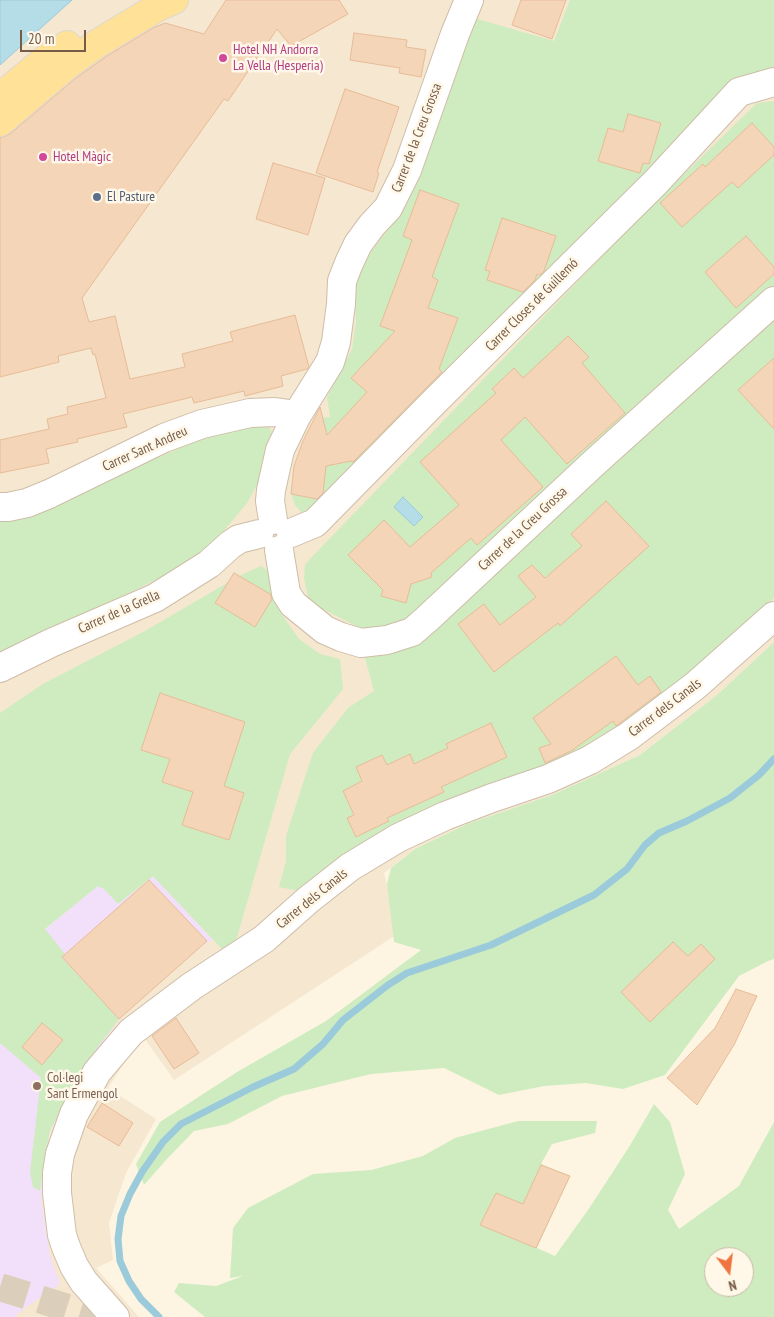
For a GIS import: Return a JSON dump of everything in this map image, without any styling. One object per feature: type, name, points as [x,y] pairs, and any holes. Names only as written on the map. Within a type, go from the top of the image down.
[{"type":"main road","points":[[0,97],[46,58],[70,43],[166,4]]},
{"type":"main road","points":[[0,122],[74,60],[98,43],[166,4]]},
{"type":"street","name":"Carrer de la Creu Grossa","points":[[469,0],[455,34],[407,170],[388,208],[358,244],[342,281],[337,333],[330,362],[297,415],[280,450],[270,501],[286,592],[293,604],[325,630],[361,643],[387,640],[412,632],[595,462],[774,301]]},
{"type":"street","name":"Carrer Closes de Guillemó","points":[[275,534],[315,523],[656,182],[739,92],[774,82]]},
{"type":"street","name":"Carrer Sant Andreu","points":[[0,507],[27,503],[49,494],[164,438],[202,424],[250,412],[275,412],[297,415]]},
{"type":"street","name":"Carrer de la Grella","points":[[0,668],[50,643],[155,598],[209,564],[239,539],[275,534]]},
{"type":"street","name":"Carrer dels Canals","points":[[115,1317],[84,1282],[74,1266],[66,1247],[62,1235],[57,1172],[60,1154],[74,1114],[97,1072],[131,1032],[192,986],[264,939],[308,900],[350,867],[398,838],[445,816],[548,779],[590,760],[629,736],[695,686],[774,616]]},
{"type":"shaded area","points":[[0,0],[774,0],[774,642],[717,695],[640,755],[552,795],[467,824],[415,849],[384,873],[399,933],[174,1080],[142,1035],[108,1088],[156,1119],[126,1173],[109,1223],[113,1260],[96,1268],[139,1317],[0,1317],[0,966],[118,904],[153,876],[0,776]]},
{"type":"shaded area","name":"Col·legi Sant Ermengol","points":[[153,876],[213,940],[204,944],[119,1019],[87,1064],[50,1131],[43,1169],[41,1199],[50,1256],[60,1284],[18,1313],[16,1317],[0,1317],[0,966],[100,884],[118,904]]},
{"type":"green space","points":[[570,0],[774,0],[774,73],[304,515],[295,505],[291,494],[294,466],[314,418],[330,417],[327,397],[352,349],[356,322],[354,288],[365,260],[403,210],[419,180],[474,18],[554,41]]},
{"type":"green space","points":[[774,101],[774,287],[398,626],[366,631],[309,602],[304,578],[305,565],[310,559],[641,216],[757,103]]},
{"type":"green space","points":[[774,319],[774,598],[669,691],[610,734],[304,892],[279,887],[286,861],[286,836],[313,753],[348,708],[374,691],[364,654],[410,645],[444,623],[601,475]]},
{"type":"green space","points":[[262,422],[268,426],[274,435],[268,465],[247,503],[217,539],[177,569],[19,643],[0,655],[0,517],[119,474],[237,424]]},
{"type":"green space","points":[[261,566],[271,573],[282,615],[299,639],[320,654],[340,659],[343,689],[290,754],[235,944],[223,950],[153,876],[118,904],[104,889],[98,886],[45,929],[65,954],[62,958],[119,1019],[96,1049],[50,1130],[40,1191],[33,1187],[30,1172],[41,1078],[0,1043],[0,713],[43,684],[145,631],[239,576]]},
{"type":"green space","points":[[774,642],[774,959],[739,976],[665,1075],[623,1089],[586,1083],[544,1086],[499,1095],[444,1068],[371,1074],[282,1096],[228,1124],[194,1131],[144,1185],[136,1164],[160,1122],[237,1072],[326,1021],[421,950],[394,942],[387,884],[391,868],[415,849],[467,824],[552,795],[640,755],[717,695]]},
{"type":"green space","points":[[654,1104],[670,1122],[685,1174],[668,1210],[679,1229],[739,1186],[774,1122],[774,1317],[205,1317],[174,1292],[179,1283],[216,1286],[243,1276],[230,1278],[233,1228],[248,1208],[313,1174],[371,1170],[423,1156],[455,1138],[518,1121],[597,1121],[595,1133],[552,1144],[541,1164],[570,1176],[537,1248],[555,1256],[590,1207]]},
{"type":"water","points":[[0,0],[72,0],[0,65]]},
{"type":"water","points":[[403,497],[423,517],[414,526],[394,507]]},
{"type":"building","points":[[226,0],[339,0],[348,14],[291,46],[277,29],[228,101],[224,99],[82,298],[89,322],[115,316],[130,379],[185,367],[182,354],[233,341],[230,332],[295,315],[309,367],[281,376],[283,386],[245,396],[244,391],[194,403],[192,397],[123,414],[127,427],[77,439],[78,442],[46,449],[49,463],[0,473],[0,440],[49,429],[47,419],[68,414],[67,407],[106,398],[95,354],[93,355],[91,348],[58,356],[59,362],[0,377],[0,137],[10,134],[76,78],[107,56],[153,28],[165,23],[204,34]]},
{"type":"building","points":[[521,0],[566,0],[552,39],[512,25]]},
{"type":"building","points":[[354,33],[407,40],[406,47],[426,50],[421,77],[399,73],[400,68],[350,60]]},
{"type":"building","points":[[345,89],[399,107],[377,172],[379,173],[373,192],[316,173]]},
{"type":"building","points":[[628,114],[661,123],[649,164],[643,163],[640,173],[598,161],[608,128],[623,132]]},
{"type":"building","points":[[752,123],[774,147],[774,155],[738,188],[732,182],[682,227],[660,203],[703,164],[705,167]]},
{"type":"building","points":[[273,163],[325,178],[308,235],[256,219]]},
{"type":"building","points":[[420,190],[459,204],[432,277],[438,280],[428,308],[458,318],[439,369],[442,372],[353,462],[326,466],[323,493],[317,499],[291,494],[294,466],[303,441],[320,407],[327,435],[367,392],[351,378],[395,331],[380,326],[412,240],[403,236]]},
{"type":"building","points":[[502,218],[556,236],[544,271],[540,275],[537,274],[535,280],[523,292],[487,280],[490,271],[485,270]]},
{"type":"building","points":[[746,236],[774,267],[774,274],[736,308],[705,272]]},
{"type":"building","points":[[568,336],[589,357],[582,363],[625,413],[567,464],[525,417],[501,440],[543,487],[477,545],[471,538],[431,573],[432,577],[411,584],[406,603],[381,596],[383,590],[348,555],[384,520],[410,547],[459,505],[420,462],[496,393],[492,389],[514,368],[523,378]]},
{"type":"building","points":[[774,358],[774,429],[738,390]]},
{"type":"building","points":[[606,501],[649,546],[560,626],[558,623],[494,672],[458,624],[484,604],[500,625],[536,597],[518,576],[532,565],[545,578],[582,546],[571,534]]},
{"type":"building","points":[[234,573],[270,594],[272,599],[255,627],[215,603]]},
{"type":"building","points":[[616,656],[638,685],[650,676],[661,692],[616,726],[613,721],[571,751],[545,763],[539,748],[551,744],[533,718]]},
{"type":"building","points":[[160,693],[245,722],[224,786],[244,793],[229,840],[182,825],[193,792],[162,782],[170,759],[141,750]]},
{"type":"building","points":[[491,723],[507,757],[441,787],[444,792],[387,818],[389,821],[356,837],[347,818],[354,815],[343,791],[362,781],[356,767],[382,755],[387,765],[410,754],[414,764],[448,748],[446,744]]},
{"type":"building","points":[[149,880],[207,941],[119,1019],[62,957]]},
{"type":"building","points":[[673,942],[688,956],[701,944],[715,959],[650,1022],[621,992]]},
{"type":"building","points":[[736,989],[757,996],[734,1045],[697,1105],[667,1078],[715,1028]]},
{"type":"building","points":[[176,1018],[199,1053],[174,1069],[152,1036]]},
{"type":"building","points":[[42,1023],[63,1040],[42,1065],[22,1047]]},
{"type":"building","points":[[102,1103],[133,1123],[119,1146],[87,1127]]},
{"type":"building","points":[[541,1165],[570,1176],[536,1248],[480,1225],[496,1193],[523,1204]]},
{"type":"waterway","points":[[159,1317],[141,1299],[129,1281],[120,1261],[118,1239],[121,1216],[142,1172],[163,1142],[181,1124],[253,1087],[294,1069],[323,1044],[343,1020],[388,985],[407,973],[491,945],[594,895],[627,869],[645,845],[659,833],[687,821],[730,798],[759,775],[774,759]]},
{"type":"tunnel","points":[[0,1287],[97,1317]]},
{"type":"place","name":"Hotel NH Andorra La Vella (Hesperia)","points":[[223,58]]},
{"type":"place","name":"Hotel Màgic","points":[[43,157]]},
{"type":"place","name":"El Pasture","points":[[97,197]]},
{"type":"place","name":"Col·legi Sant Ermengol","points":[[37,1086]]}]
